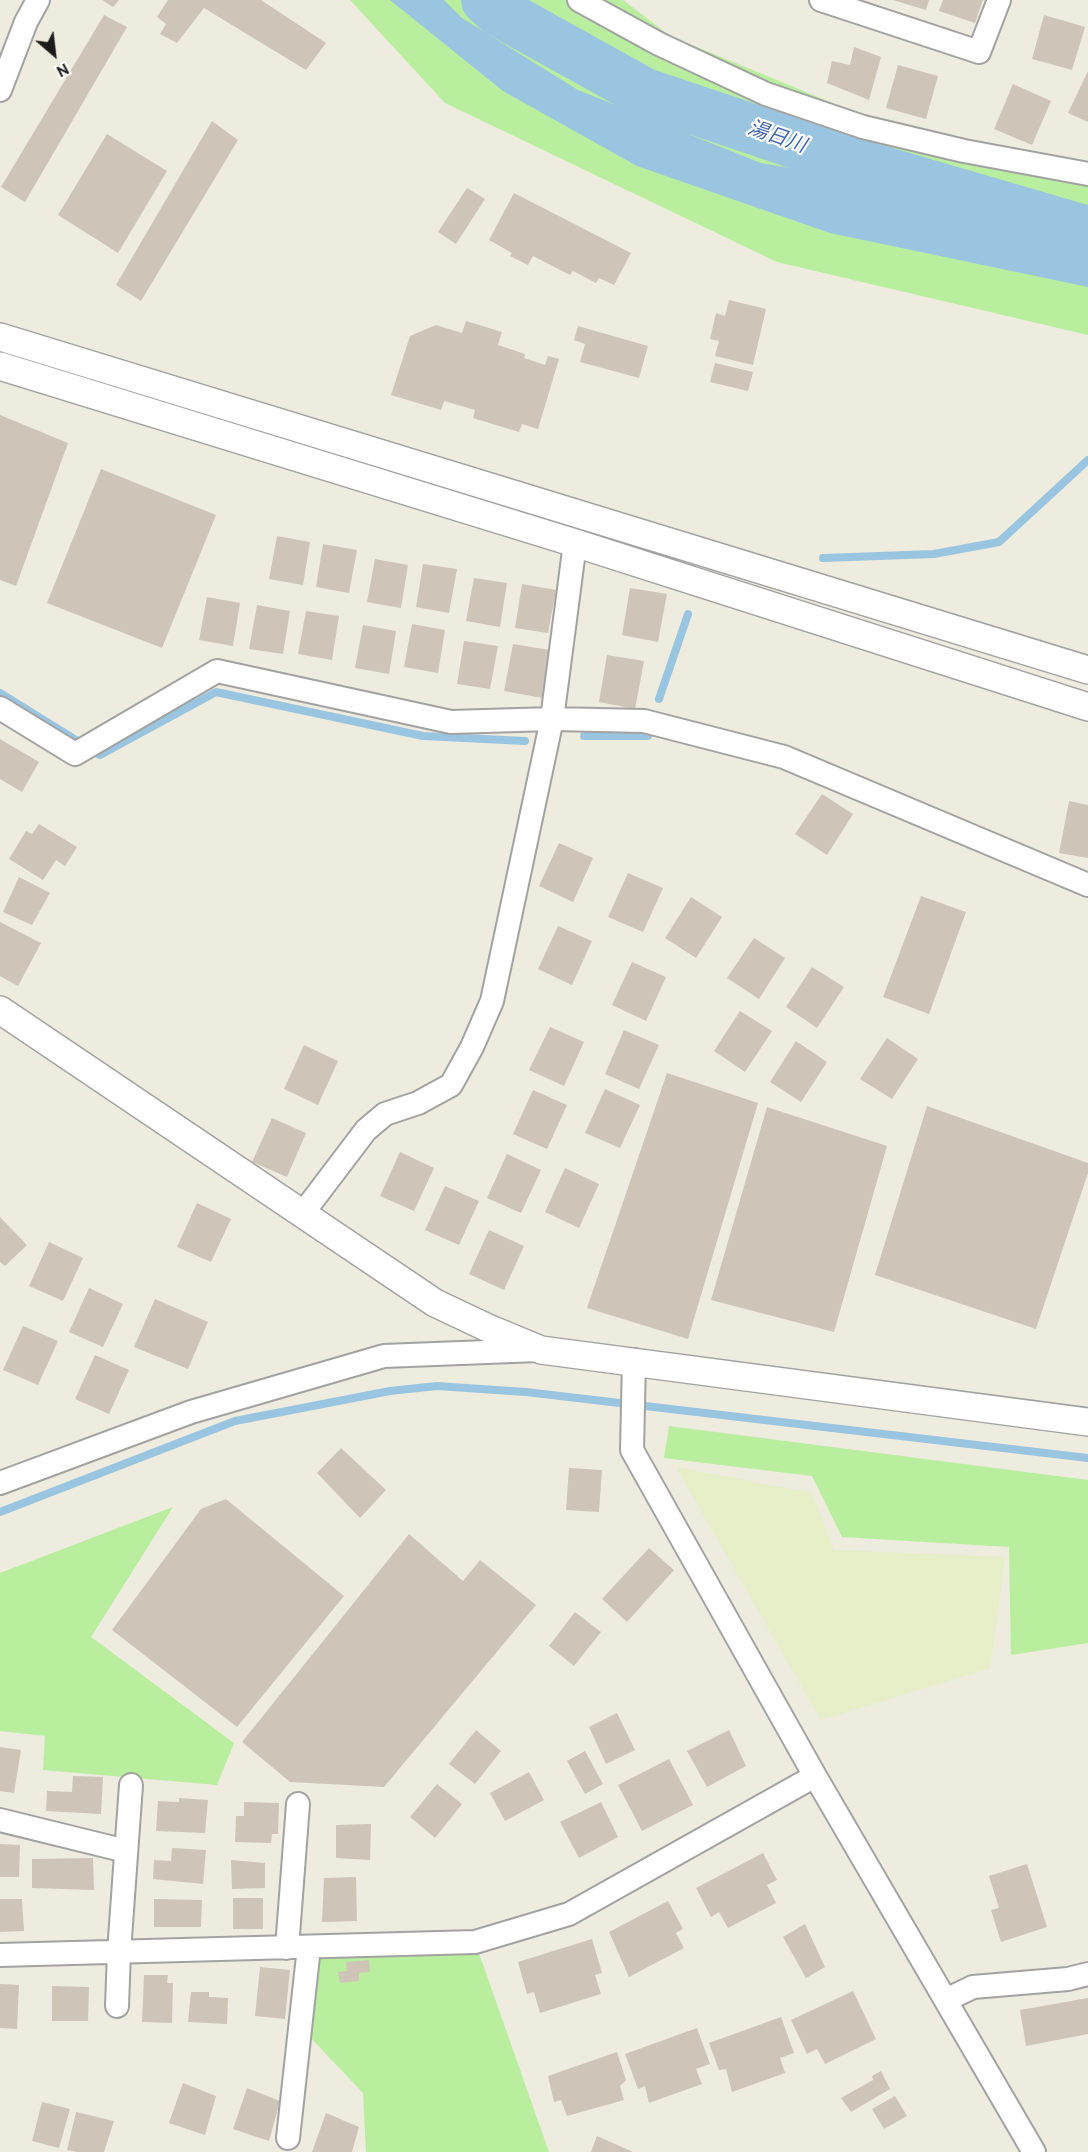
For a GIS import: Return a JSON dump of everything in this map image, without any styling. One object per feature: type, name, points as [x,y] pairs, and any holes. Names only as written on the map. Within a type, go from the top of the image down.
[{"type":"street","points":[[0,90],[26,22],[38,0]]},
{"type":"street","points":[[579,0],[659,44],[744,84],[841,120],[964,152],[1088,174]]},
{"type":"street","points":[[820,0],[979,52],[999,0]]},
{"type":"street","points":[[0,337],[1088,670]]},
{"type":"street","points":[[0,366],[575,543],[1088,707]]},
{"type":"street","points":[[303,1213],[366,1130],[385,1114],[418,1103],[451,1085],[472,1047],[492,1001],[552,719],[575,543]]},
{"type":"street","points":[[0,708],[75,754],[217,670],[451,722],[552,719],[644,721],[784,757],[1088,885]]},
{"type":"street","points":[[0,1010],[435,1303],[542,1350],[633,1373],[1088,1422]]},
{"type":"street","points":[[0,1483],[190,1412],[384,1356],[542,1350]]},
{"type":"street","points":[[633,1373],[632,1450],[815,1776],[1034,2152]]},
{"type":"street","points":[[0,1955],[475,1942],[569,1914],[815,1776]]},
{"type":"street","points":[[117,2006],[131,1785]]},
{"type":"street","points":[[288,2138],[298,1947],[298,1804]]},
{"type":"street","points":[[0,1820],[126,1851]]},
{"type":"street","points":[[946,2000],[973,1987],[1068,1979],[1088,1974]]},
{"type":"green space","points":[[350,0],[623,0],[670,36],[920,139],[1088,174],[1088,335],[777,262],[445,103]]},
{"type":"green space","points":[[669,1426],[1088,1480],[1088,1643],[1011,1655],[1009,1547],[842,1537],[812,1476],[664,1458]]},
{"type":"green space","points":[[676,1467],[812,1493],[834,1550],[1005,1557],[990,1668],[821,1720]]},
{"type":"green space","points":[[173,1507],[91,1637],[234,1743],[217,1785],[43,1770],[45,1736],[0,1731],[0,1573]]},
{"type":"green space","points":[[475,1942],[549,2152],[366,2152],[363,2093],[308,2035],[308,1960]]},
{"type":"water","points":[[390,0],[444,0],[462,18],[578,90],[761,163],[890,185],[1088,228],[1088,287],[830,233],[637,166],[503,91]]},
{"type":"building","points":[[102,0],[119,0],[113,7]]},
{"type":"building","points":[[168,0],[261,0],[326,43],[306,70],[204,8],[177,43],[160,34],[166,24],[157,17]]},
{"type":"building","points":[[893,0],[929,0],[926,10]]},
{"type":"building","points":[[943,0],[983,0],[975,23],[939,11]]},
{"type":"building","points":[[104,15],[127,27],[25,202],[1,187]]},
{"type":"building","points":[[1044,15],[1085,27],[1072,70],[1032,59]]},
{"type":"building","points":[[854,47],[881,57],[869,100],[827,83],[832,61],[850,65]]},
{"type":"building","points":[[898,65],[938,76],[926,119],[886,108]]},
{"type":"building","points":[[1088,71],[1088,122],[1068,113]]},
{"type":"building","points":[[1013,84],[1051,101],[1032,145],[994,129]]},
{"type":"building","points":[[212,121],[238,140],[141,301],[116,285]]},
{"type":"building","points":[[107,134],[167,171],[118,253],[58,215]]},
{"type":"building","points":[[467,188],[485,199],[456,244],[438,232]]},
{"type":"building","points":[[514,193],[631,253],[614,285],[599,278],[596,283],[573,271],[570,275],[533,256],[528,265],[510,256],[512,253],[489,240]]},
{"type":"building","points":[[729,300],[766,309],[753,365],[715,356],[719,341],[710,339],[716,313],[725,316]]},
{"type":"building","points":[[466,321],[502,332],[498,345],[525,354],[524,358],[545,365],[548,356],[559,359],[538,429],[522,424],[519,432],[473,418],[475,410],[444,401],[441,410],[391,395],[410,336],[436,325],[462,333]]},
{"type":"building","points":[[578,326],[648,346],[639,378],[580,362],[585,344],[574,340]]},
{"type":"building","points":[[715,363],[753,372],[748,391],[710,382]]},
{"type":"building","points":[[0,415],[68,443],[16,586],[0,580]]},
{"type":"building","points":[[101,469],[216,515],[162,648],[47,603]]},
{"type":"building","points":[[277,536],[310,542],[303,585],[269,579]]},
{"type":"building","points":[[323,544],[357,550],[349,593],[316,587]]},
{"type":"building","points":[[375,559],[408,565],[401,608],[367,602]]},
{"type":"building","points":[[423,564],[457,569],[449,613],[416,607]]},
{"type":"building","points":[[474,578],[507,583],[500,627],[466,621]]},
{"type":"building","points":[[522,584],[556,590],[548,633],[515,628]]},
{"type":"building","points":[[630,588],[667,594],[658,642],[622,635]]},
{"type":"building","points":[[207,597],[240,603],[233,646],[199,640]]},
{"type":"building","points":[[257,605],[290,611],[283,654],[249,649]]},
{"type":"building","points":[[306,611],[339,616],[332,660],[298,654]]},
{"type":"building","points":[[412,624],[445,630],[438,673],[404,667]]},
{"type":"building","points":[[363,625],[396,631],[389,674],[355,668]]},
{"type":"building","points":[[464,641],[498,646],[490,689],[457,684]]},
{"type":"building","points":[[513,644],[550,650],[542,698],[504,691]]},
{"type":"building","points":[[607,655],[644,661],[635,709],[599,702]]},
{"type":"building","points":[[0,739],[39,762],[22,792],[0,779]]},
{"type":"building","points":[[822,794],[853,814],[827,855],[795,834]]},
{"type":"building","points":[[1069,801],[1088,805],[1088,858],[1059,853]]},
{"type":"building","points":[[39,824],[77,847],[65,866],[56,860],[43,880],[9,859],[26,831],[32,834]]},
{"type":"building","points":[[559,843],[593,858],[573,902],[539,886]]},
{"type":"building","points":[[628,873],[663,888],[643,932],[608,917]]},
{"type":"building","points":[[19,877],[50,893],[32,925],[3,912]]},
{"type":"building","points":[[921,896],[966,912],[929,1014],[883,997]]},
{"type":"building","points":[[691,897],[722,917],[696,958],[665,938]]},
{"type":"building","points":[[0,922],[41,943],[18,986],[0,976]]},
{"type":"building","points":[[558,926],[592,941],[572,985],[538,969]]},
{"type":"building","points":[[754,938],[785,958],[759,999],[727,978]]},
{"type":"building","points":[[632,962],[666,977],[646,1021],[612,1005]]},
{"type":"building","points":[[812,967],[844,987],[817,1028],[786,1007]]},
{"type":"building","points":[[740,1011],[772,1031],[745,1072],[714,1051]]},
{"type":"building","points":[[550,1027],[584,1042],[564,1086],[529,1070]]},
{"type":"building","points":[[624,1030],[659,1045],[639,1089],[605,1074]]},
{"type":"building","points":[[887,1038],[918,1059],[892,1099],[860,1079]]},
{"type":"building","points":[[796,1041],[827,1062],[801,1102],[770,1082]]},
{"type":"building","points":[[304,1045],[338,1061],[318,1105],[284,1089]]},
{"type":"building","points":[[667,1073],[758,1103],[688,1339],[587,1308]]},
{"type":"building","points":[[605,1089],[640,1105],[620,1148],[585,1133]]},
{"type":"building","points":[[533,1090],[567,1105],[547,1149],[513,1134]]},
{"type":"building","points":[[927,1106],[1088,1163],[1088,1173],[1036,1329],[875,1275]]},
{"type":"building","points":[[767,1107],[887,1146],[834,1332],[711,1300]]},
{"type":"building","points":[[272,1118],[306,1133],[287,1177],[252,1162]]},
{"type":"building","points":[[400,1152],[434,1168],[414,1211],[380,1196]]},
{"type":"building","points":[[507,1154],[541,1170],[521,1213],[487,1198]]},
{"type":"building","points":[[565,1168],[599,1184],[579,1228],[545,1212]]},
{"type":"building","points":[[445,1186],[479,1201],[459,1245],[425,1230]]},
{"type":"building","points":[[197,1203],[231,1219],[211,1262],[177,1247]]},
{"type":"building","points":[[0,1217],[27,1245],[5,1266],[0,1262]]},
{"type":"building","points":[[489,1230],[524,1246],[504,1290],[469,1274]]},
{"type":"building","points":[[49,1242],[83,1258],[63,1301],[29,1286]]},
{"type":"building","points":[[89,1288],[123,1304],[103,1347],[69,1332]]},
{"type":"building","points":[[155,1299],[208,1322],[188,1369],[134,1347]]},
{"type":"building","points":[[23,1326],[58,1341],[38,1385],[3,1370]]},
{"type":"building","points":[[95,1355],[129,1370],[109,1414],[75,1399]]},
{"type":"building","points":[[341,1448],[386,1490],[360,1518],[317,1473]]},
{"type":"building","points":[[569,1468],[602,1470],[599,1512],[566,1510]]},
{"type":"building","points":[[226,1499],[344,1596],[237,1727],[112,1630],[201,1509]]},
{"type":"building","points":[[409,1534],[463,1581],[480,1560],[536,1605],[384,1787],[290,1782],[242,1742]]},
{"type":"building","points":[[649,1548],[674,1570],[627,1622],[602,1599]]},
{"type":"building","points":[[575,1612],[601,1632],[574,1666],[549,1646]]},
{"type":"building","points":[[617,1713],[635,1750],[606,1764],[589,1727]]},
{"type":"building","points":[[476,1730],[501,1751],[475,1784],[449,1764]]},
{"type":"building","points":[[729,1730],[746,1766],[707,1787],[687,1751]]},
{"type":"building","points":[[0,1747],[21,1750],[14,1793],[0,1791]]},
{"type":"building","points":[[585,1751],[603,1784],[585,1794],[567,1761]]},
{"type":"building","points":[[669,1759],[693,1805],[642,1831],[618,1785]]},
{"type":"building","points":[[529,1772],[544,1800],[505,1821],[490,1793]]},
{"type":"building","points":[[73,1776],[103,1777],[101,1814],[46,1811],[47,1791],[72,1792]]},
{"type":"building","points":[[437,1784],[462,1804],[435,1838],[410,1817]]},
{"type":"building","points":[[179,1798],[208,1800],[205,1833],[156,1831],[158,1801],[179,1802]]},
{"type":"building","points":[[244,1802],[279,1803],[278,1834],[272,1834],[271,1843],[235,1842],[236,1816],[244,1816]]},
{"type":"building","points":[[601,1802],[618,1837],[579,1858],[560,1822]]},
{"type":"building","points":[[371,1824],[370,1860],[336,1858],[336,1825]]},
{"type":"building","points":[[0,1844],[20,1845],[19,1877],[0,1877]]},
{"type":"building","points":[[172,1848],[206,1850],[203,1884],[153,1879],[154,1860],[171,1861]]},
{"type":"building","points":[[763,1853],[777,1880],[767,1885],[776,1903],[728,1928],[719,1912],[711,1917],[696,1888]]},
{"type":"building","points":[[93,1858],[94,1890],[32,1888],[32,1859]]},
{"type":"building","points":[[231,1860],[265,1863],[265,1888],[232,1889]]},
{"type":"building","points":[[1027,1864],[1047,1927],[1001,1942],[991,1910],[999,1908],[989,1876]]},
{"type":"building","points":[[356,1877],[357,1921],[322,1922],[324,1878]]},
{"type":"building","points":[[233,1898],[263,1898],[263,1929],[233,1929]]},
{"type":"building","points":[[0,1899],[22,1899],[24,1931],[0,1932]]},
{"type":"building","points":[[154,1899],[202,1900],[201,1927],[154,1927]]},
{"type":"building","points":[[668,1901],[683,1929],[676,1933],[684,1948],[629,1977],[609,1932]]},
{"type":"building","points":[[805,1924],[825,1967],[806,1978],[783,1937]]},
{"type":"building","points":[[592,1939],[602,1973],[595,1975],[601,1994],[540,2013],[534,1992],[527,1994],[518,1962]]},
{"type":"building","points":[[369,1960],[370,1972],[359,1973],[359,1981],[340,1983],[338,1972],[347,1971],[346,1962]]},
{"type":"building","points":[[260,1967],[290,1970],[285,2019],[255,2016]]},
{"type":"building","points":[[144,1975],[168,1975],[167,1983],[173,1983],[172,2023],[142,2022]]},
{"type":"building","points":[[0,1984],[19,1985],[17,2029],[0,2028]]},
{"type":"building","points":[[52,1986],[89,1987],[88,2021],[52,2021]]},
{"type":"building","points":[[853,1991],[876,2039],[825,2064],[817,2049],[807,2054],[791,2020]]},
{"type":"building","points":[[191,1992],[209,1992],[209,1997],[228,1998],[227,2024],[188,2022]]},
{"type":"building","points":[[1088,1998],[1088,2034],[1026,2046],[1020,2010]]},
{"type":"building","points":[[781,2017],[794,2053],[780,2058],[785,2073],[732,2092],[726,2069],[719,2070],[709,2043]]},
{"type":"building","points":[[697,2028],[710,2064],[696,2069],[702,2084],[649,2103],[645,2086],[638,2089],[625,2054]]},
{"type":"building","points":[[617,2052],[626,2080],[620,2086],[624,2100],[567,2116],[561,2100],[554,2102],[548,2076]]},
{"type":"building","points":[[881,2071],[890,2089],[851,2112],[841,2098],[873,2080],[872,2076]]},
{"type":"building","points":[[183,2083],[216,2096],[205,2135],[169,2123]]},
{"type":"building","points":[[247,2088],[280,2101],[269,2141],[233,2129]]},
{"type":"building","points":[[895,2096],[907,2116],[884,2129],[872,2109]]},
{"type":"building","points":[[42,2102],[70,2109],[59,2148],[32,2141]]},
{"type":"building","points":[[76,2112],[114,2121],[104,2152],[67,2150]]},
{"type":"building","points":[[326,2113],[359,2127],[352,2152],[312,2152]]},
{"type":"building","points":[[597,2136],[633,2152],[591,2152]]},
{"type":"waterway","name":"湯日川","points":[[486,0],[499,12],[645,93],[838,158],[1088,231]]},
{"type":"waterway","points":[[823,558],[934,554],[999,542],[1088,460]]},
{"type":"waterway","points":[[659,699],[688,614]]},
{"type":"waterway","points":[[0,693],[100,755],[216,692],[423,736],[525,741]]},
{"type":"waterway","points":[[584,736],[648,736]]},
{"type":"waterway","points":[[0,1512],[235,1421],[390,1391],[437,1386],[526,1392],[1088,1458]]}]
